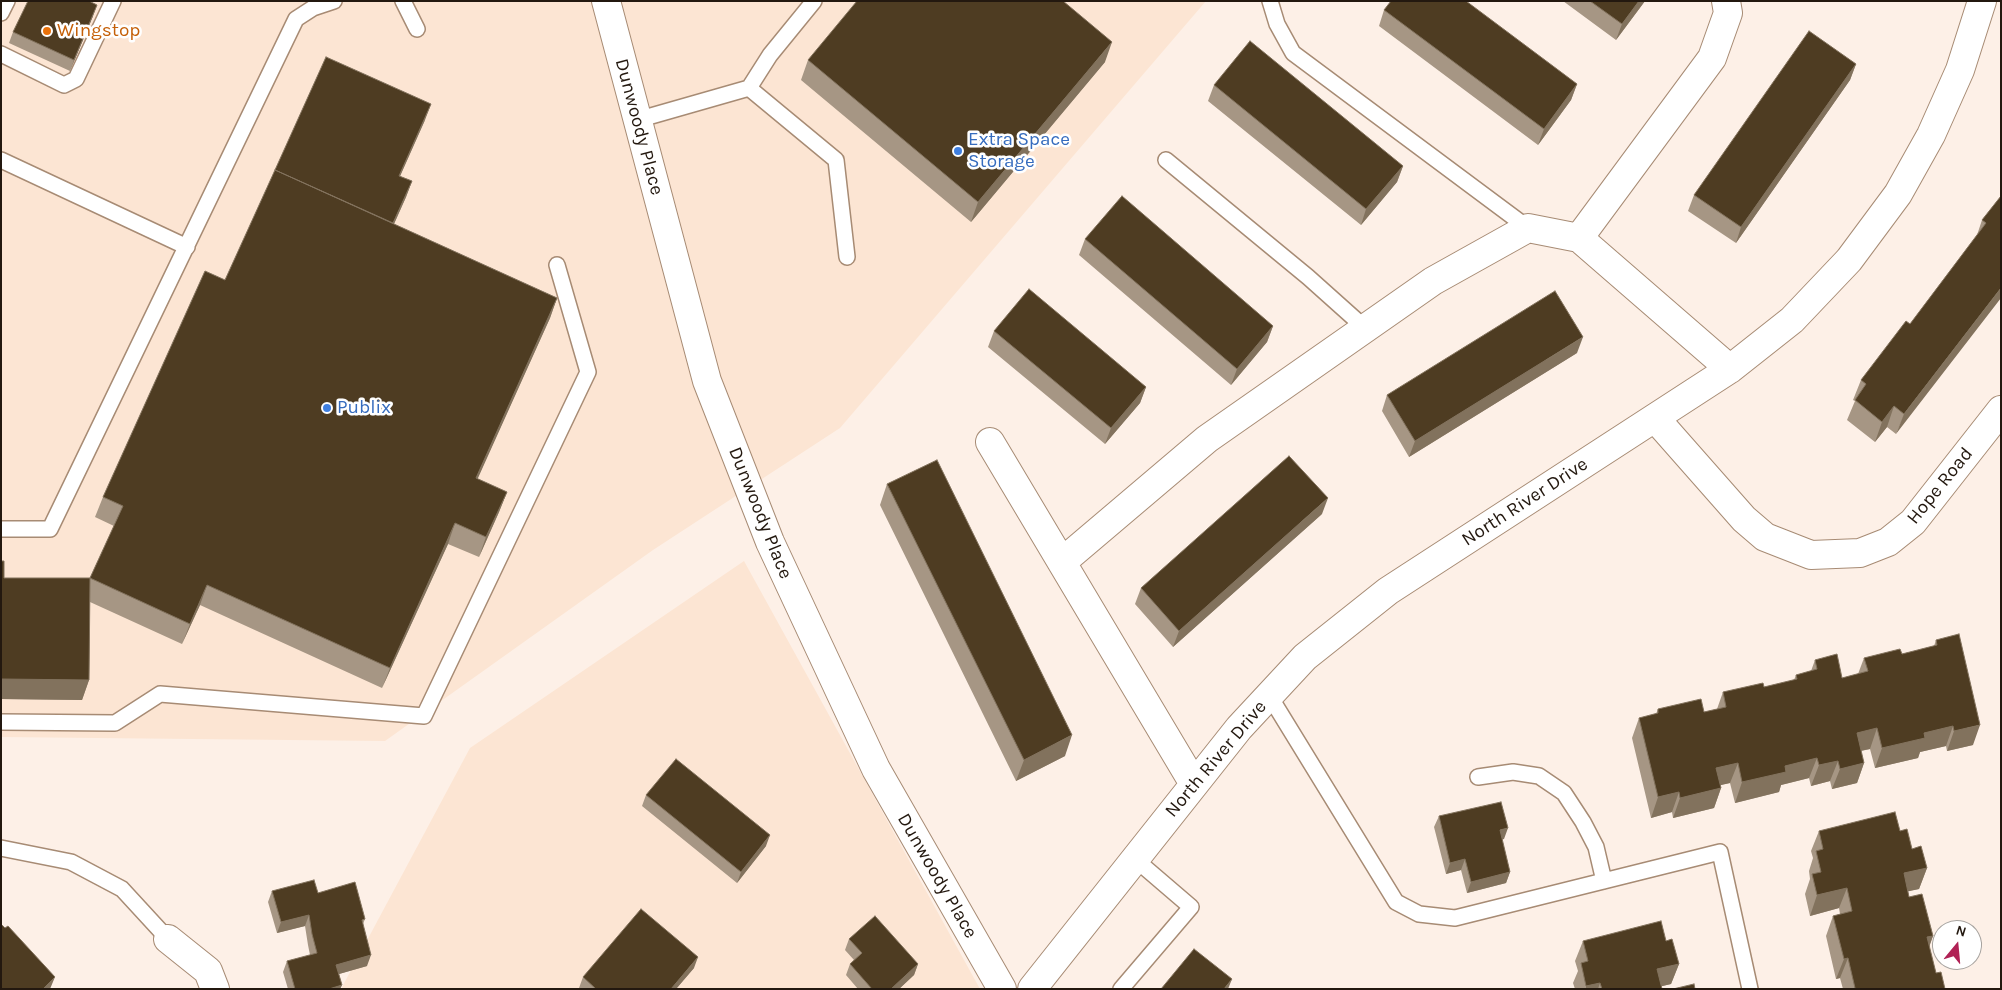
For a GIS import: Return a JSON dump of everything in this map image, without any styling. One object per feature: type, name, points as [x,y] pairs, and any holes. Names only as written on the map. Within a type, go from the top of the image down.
[{"type":"street","name":"Dunwoody Place","points":[[606,1],[707,381],[770,542],[876,769],[1002,989]]},
{"type":"street","points":[[1579,238],[1712,58],[1728,13],[1726,1]]},
{"type":"street","name":"North River Drive","points":[[1032,989],[1238,728],[1305,657],[1388,591],[1730,369],[1792,320],[1849,260],[1898,194],[1931,135],[1960,70],[1982,1]]},
{"type":"street","points":[[1062,562],[1207,439],[1433,282],[1528,228],[1579,238],[1730,369]]},
{"type":"street","name":"Hope Road","points":[[1655,418],[1744,519],[1766,537],[1811,555],[1860,553],[1888,542],[1914,522],[2001,410]]},
{"type":"street","points":[[990,442],[1194,784]]},
{"type":"street","points":[[168,939],[208,971],[215,989]]},
{"type":"lane","points":[[1,12],[7,1]]},
{"type":"lane","points":[[1,54],[64,85],[76,79],[113,1]]},
{"type":"lane","points":[[1,528],[50,529],[296,19],[313,8],[334,1]]},
{"type":"lane","points":[[403,1],[417,29]]},
{"type":"lane","points":[[638,120],[749,88],[770,56],[814,1]]},
{"type":"lane","points":[[1270,1],[1277,24],[1293,53],[1528,228]]},
{"type":"lane","points":[[749,88],[836,160],[847,257]]},
{"type":"lane","points":[[1,160],[186,247]]},
{"type":"lane","points":[[1166,160],[1365,328]]},
{"type":"lane","points":[[1,722],[115,723],[160,694],[424,716],[588,372],[557,265]]},
{"type":"lane","points":[[1269,695],[1396,902],[1419,914],[1456,918],[1720,852],[1750,989]]},
{"type":"lane","points":[[1478,777],[1513,772],[1539,776],[1564,793],[1583,822],[1596,847],[1604,881]]},
{"type":"lane","points":[[1,848],[71,862],[122,889],[168,939]]},
{"type":"lane","points":[[1122,989],[1191,908],[1135,859]]},
{"type":"shaded area","points":[[1,1],[1206,1],[840,428],[653,550],[385,741],[1,737]]},
{"type":"shaded area","points":[[744,561],[980,989],[341,989],[470,748]]},
{"type":"building","points":[[28,1],[89,1],[97,5],[74,60],[13,32]]},
{"type":"building","name":"Extra Space Storage","points":[[857,1],[1063,1],[1112,42],[978,202],[808,60]]},
{"type":"building","points":[[1391,1],[1466,1],[1577,84],[1544,129],[1384,10]]},
{"type":"building","points":[[1590,1],[1639,1],[1622,24]]},
{"type":"building","points":[[1809,31],[1856,64],[1741,227],[1694,195]]},
{"type":"building","points":[[1250,41],[1403,166],[1366,209],[1214,85]]},
{"type":"building","points":[[326,57],[431,104],[399,176],[412,181],[393,223],[275,170]]},
{"type":"building","name":"Publix","points":[[275,170],[557,298],[476,478],[507,492],[486,537],[455,523],[390,668],[207,585],[190,624],[90,578],[123,506],[103,497],[205,271],[225,280]]},
{"type":"building","points":[[1122,196],[1273,326],[1237,369],[1085,239]]},
{"type":"building","points":[[2001,196],[2001,288],[1904,414],[1894,406],[1882,422],[1855,400],[1866,384],[1861,380],[1906,321],[1910,324],[1986,223],[1982,220]]},
{"type":"building","points":[[1029,289],[1146,387],[1111,428],[994,331]]},
{"type":"building","points":[[1555,291],[1583,337],[1415,441],[1387,395]]},
{"type":"building","points":[[1289,456],[1328,498],[1179,631],[1141,588]]},
{"type":"building","points":[[937,460],[1072,735],[1024,760],[887,484]]},
{"type":"building","points":[[1,561],[4,561],[4,578],[90,578],[89,680],[1,679]]},
{"type":"building","points":[[1959,634],[1980,725],[1954,731],[1953,726],[1924,733],[1925,738],[1882,748],[1877,728],[1857,733],[1864,763],[1840,769],[1838,761],[1819,765],[1817,758],[1785,766],[1786,772],[1742,782],[1738,763],[1716,768],[1721,788],[1680,798],[1679,792],[1658,797],[1639,718],[1658,713],[1658,709],[1701,699],[1704,712],[1726,707],[1723,692],[1763,683],[1764,687],[1797,679],[1796,675],[1817,669],[1815,660],[1837,654],[1842,678],[1868,671],[1864,658],[1900,649],[1902,654],[1937,645],[1936,640]]},
{"type":"building","points":[[676,759],[770,835],[741,872],[646,795]]},
{"type":"building","points":[[1501,802],[1508,828],[1500,830],[1510,872],[1471,882],[1465,859],[1450,863],[1439,816]]},
{"type":"building","points":[[1895,812],[1900,831],[1907,829],[1912,849],[1921,846],[1927,868],[1904,873],[1909,897],[1922,894],[1932,932],[1932,936],[1927,937],[1932,957],[1932,970],[1935,970],[1936,973],[1941,972],[1945,989],[1852,989],[1855,988],[1848,958],[1844,959],[1833,916],[1852,911],[1847,888],[1817,895],[1812,874],[1821,872],[1816,851],[1823,849],[1819,831]]},
{"type":"building","points":[[314,880],[318,893],[355,882],[365,919],[362,920],[371,955],[336,965],[342,985],[329,989],[295,989],[287,961],[317,953],[309,915],[281,922],[272,891]]},
{"type":"building","points":[[641,909],[698,957],[671,989],[596,989],[583,977]]},
{"type":"building","points":[[875,916],[918,964],[891,989],[872,989],[850,964],[862,953],[849,939]]},
{"type":"building","points":[[1661,921],[1666,941],[1672,939],[1679,964],[1657,969],[1662,989],[1602,989],[1600,983],[1586,986],[1581,963],[1588,961],[1583,941]]},
{"type":"building","points":[[1,924],[5,928],[8,926],[55,977],[43,989],[1,989]]},
{"type":"building","points":[[1194,949],[1232,979],[1224,989],[1161,989]]},
{"type":"building","points":[[1694,984],[1695,989],[1673,989]]},
{"type":"place","name":"Wingstop","points":[[47,31]]},
{"type":"place","name":"Extra Space Storage","points":[[958,151]]},
{"type":"place","name":"Publix","points":[[327,408]]}]
